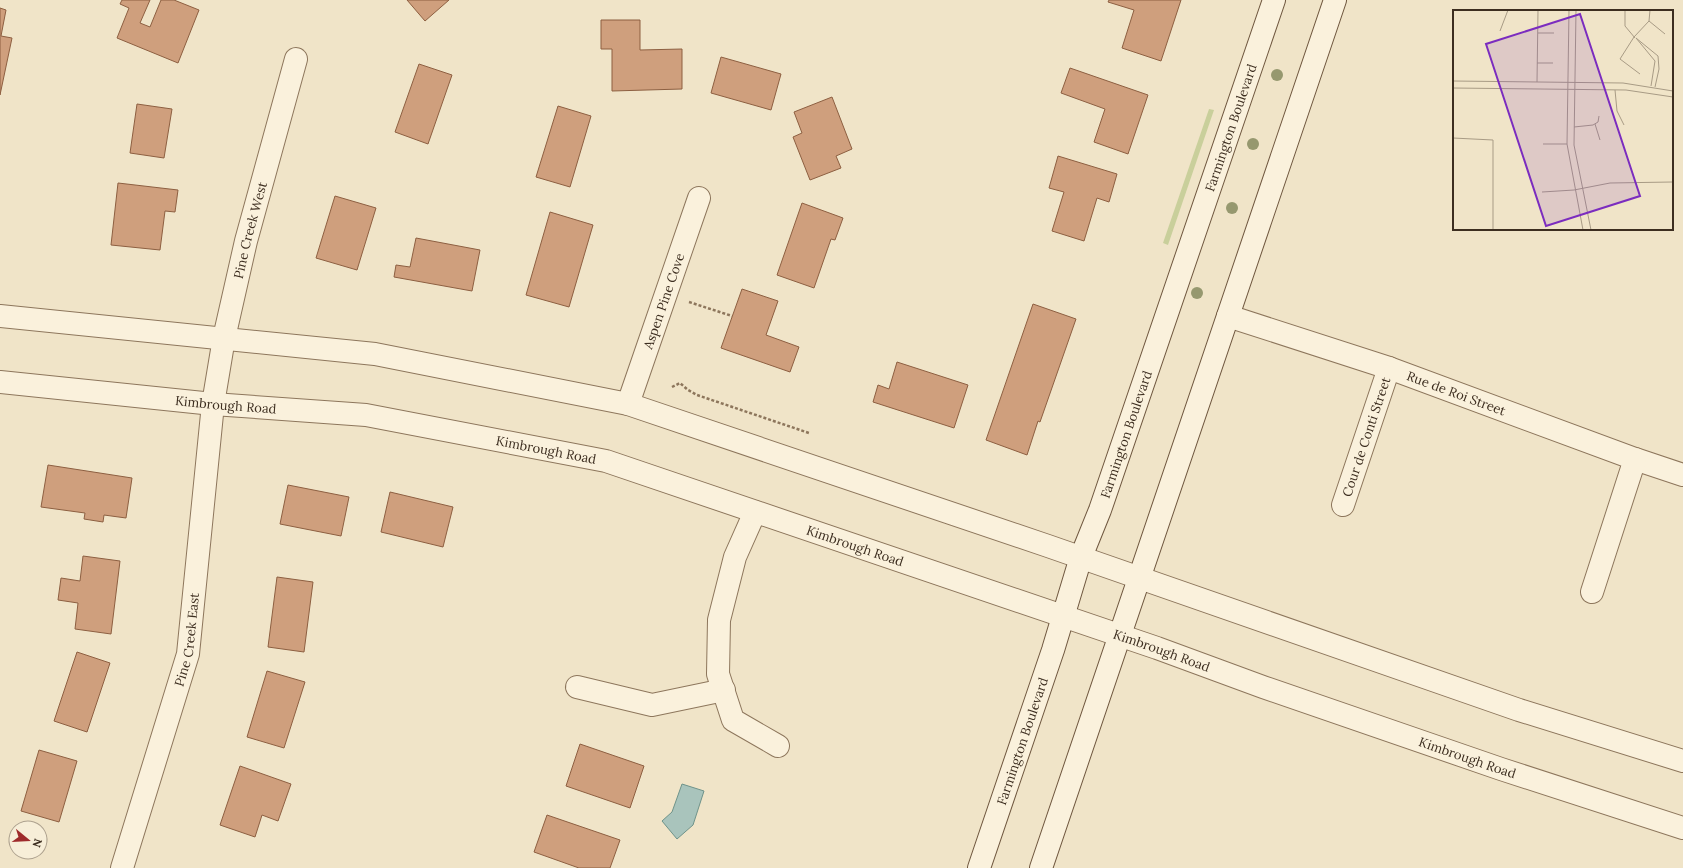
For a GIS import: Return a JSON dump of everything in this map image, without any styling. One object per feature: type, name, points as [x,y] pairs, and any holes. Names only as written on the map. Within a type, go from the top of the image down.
[{"type":"street","name":"Farmington Boulevard","points":[[979,868],[1082,557],[1100,510],[1274,0]]},
{"type":"street","points":[[1041,868],[1335,0]]},
{"type":"street","name":"Pine Creek West","points":[[213,404],[224,338],[246,241],[296,59]]},
{"type":"street","name":"Aspen Pine Cove","points":[[628,404],[699,198]]},
{"type":"street","points":[[0,316],[375,354],[628,404],[1082,557],[1519,710],[1683,761]]},
{"type":"street","name":"Rue de Roi Street","points":[[1228,316],[1388,368],[1635,459],[1683,475]]},
{"type":"street","name":"Cour de Conti Street","points":[[1343,505],[1388,368]]},
{"type":"street","name":"Kimbrough Road","points":[[0,382],[213,404],[366,415],[606,461],[1120,636],[1501,769],[1683,828]]},
{"type":"street","name":"Pine Creek East","points":[[122,868],[188,654],[213,404]]},
{"type":"street","points":[[1592,592],[1635,459]]},
{"type":"street","points":[[755,512],[735,557],[719,620],[718,674],[733,720],[778,746]]},
{"type":"street","points":[[577,687],[652,705],[724,690]]},
{"type":"path","points":[[684,300],[732,316]]},
{"type":"path","points":[[672,388],[680,383],[697,395],[808,433]]},
{"type":"green space","points":[[1209,109],[1214,110],[1168,245],[1163,243]]},
{"type":"water","points":[[682,784],[704,791],[693,825],[677,839],[662,821],[672,812]]},
{"type":"building","points":[[122,0],[150,0],[140,23],[150,27],[161,0],[174,0],[199,10],[178,63],[117,38],[129,8],[120,4]]},
{"type":"building","points":[[407,0],[449,0],[425,21]]},
{"type":"building","points":[[1109,0],[1181,0],[1161,61],[1122,48],[1134,10],[1108,2]]},
{"type":"building","points":[[0,8],[6,10],[1,36],[12,38],[0,95]]},
{"type":"building","points":[[601,20],[640,20],[640,50],[682,49],[682,89],[612,91],[612,49],[601,49]]},
{"type":"building","points":[[721,57],[781,74],[771,110],[711,93]]},
{"type":"building","points":[[419,64],[452,75],[428,144],[395,132]]},
{"type":"building","points":[[1070,68],[1148,95],[1128,154],[1094,142],[1105,109],[1061,93]]},
{"type":"building","points":[[832,97],[852,149],[836,156],[841,168],[810,180],[793,137],[802,133],[794,112]]},
{"type":"building","points":[[137,104],[172,109],[164,158],[130,153]]},
{"type":"building","points":[[558,106],[591,116],[570,187],[536,177]]},
{"type":"building","points":[[1058,156],[1117,174],[1109,202],[1097,198],[1084,241],[1052,231],[1064,192],[1049,188]]},
{"type":"building","points":[[118,183],[178,190],[175,212],[165,211],[160,250],[111,245]]},
{"type":"building","points":[[335,196],[376,208],[357,270],[316,258]]},
{"type":"building","points":[[802,203],[843,218],[835,240],[831,239],[814,288],[777,275]]},
{"type":"building","points":[[550,212],[593,225],[569,307],[526,295]]},
{"type":"building","points":[[416,238],[480,250],[472,291],[394,277],[396,265],[410,267]]},
{"type":"building","points":[[742,289],[778,301],[766,335],[799,347],[790,372],[721,348]]},
{"type":"building","points":[[1033,304],[1076,319],[1027,455],[986,440]]},
{"type":"building","points":[[897,362],[968,385],[954,428],[873,402],[878,385],[889,389]]},
{"type":"building","points":[[48,465],[132,478],[126,518],[104,515],[103,522],[84,519],[85,513],[41,507]]},
{"type":"building","points":[[288,485],[349,497],[341,536],[280,524]]},
{"type":"building","points":[[390,492],[453,507],[443,547],[381,532]]},
{"type":"building","points":[[83,556],[120,561],[111,634],[75,629],[78,603],[58,600],[61,578],[80,581]]},
{"type":"building","points":[[277,577],[313,582],[304,652],[268,647]]},
{"type":"building","points":[[77,652],[110,663],[87,732],[54,721]]},
{"type":"building","points":[[267,671],[305,682],[284,748],[247,737]]},
{"type":"building","points":[[580,744],[644,766],[630,808],[566,786]]},
{"type":"building","points":[[39,750],[77,761],[59,822],[21,811]]},
{"type":"building","points":[[240,766],[291,784],[278,821],[262,815],[255,837],[220,825]]},
{"type":"building","points":[[547,815],[620,840],[610,868],[579,868],[534,852]]}]
